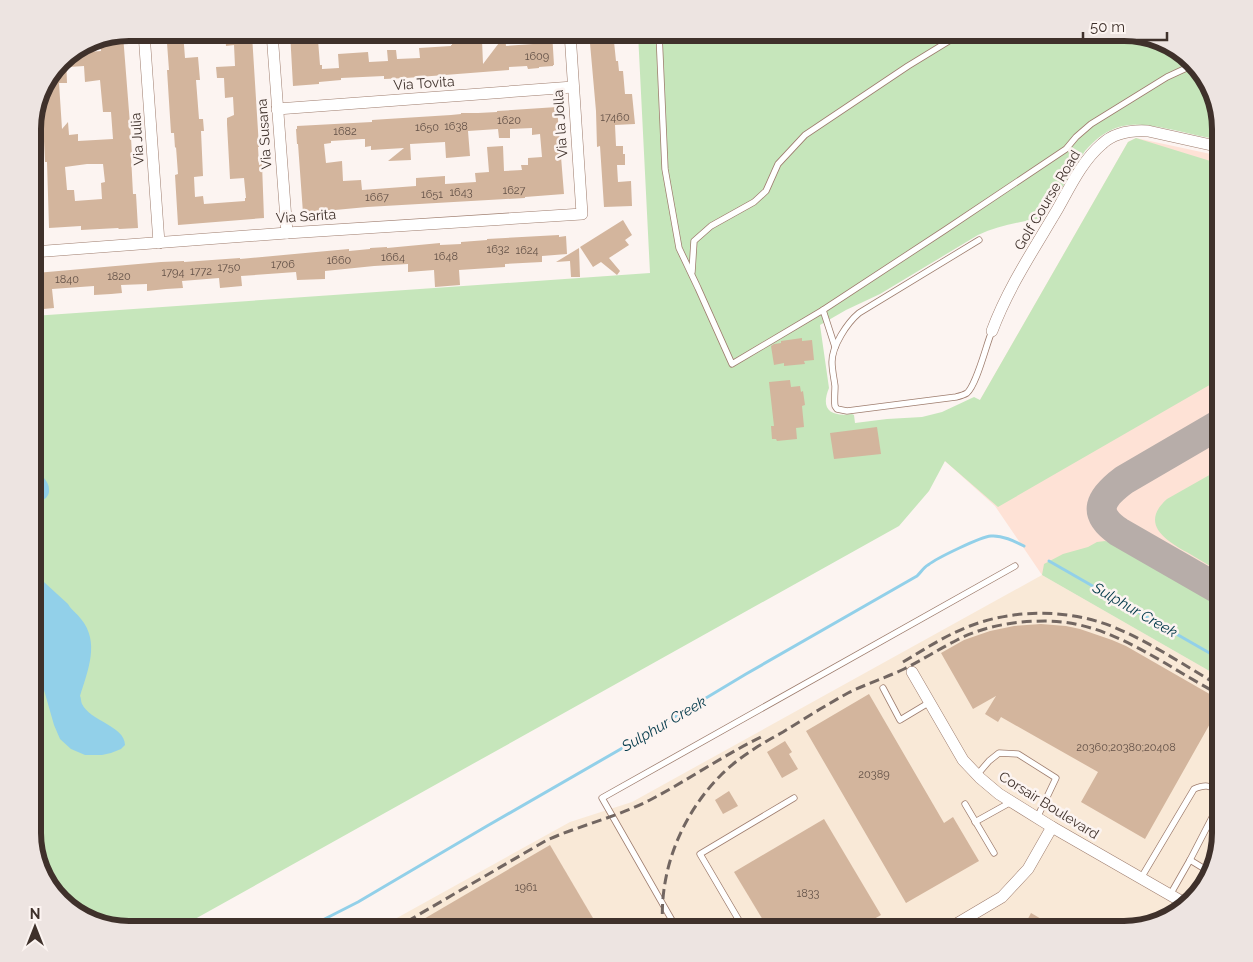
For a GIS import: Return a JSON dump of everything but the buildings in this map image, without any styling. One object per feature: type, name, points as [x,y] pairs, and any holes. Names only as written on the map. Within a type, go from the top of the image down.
[{"type":"street","name":"Via Julia","points":[[145,41],[160,243]]},
{"type":"street","name":"Via Susana","points":[[273,41],[287,232]]},
{"type":"street","name":"Via la Jolla","points":[[570,41],[582,214]]},
{"type":"street","name":"Via Tovita","points":[[278,109],[572,87]]},
{"type":"street","name":"Golf Course Road","points":[[992,331],[1015,283],[1081,168],[1102,143],[1112,136],[1138,130],[1212,145]]},
{"type":"street","name":"Via Sarita","points":[[41,251],[287,232],[582,214]]},
{"type":"street","name":"Corsair Boulevard","points":[[912,672],[963,760],[999,794],[1052,827],[1180,901]]},
{"type":"street","points":[[963,921],[1002,897],[1028,869],[1052,827]]},
{"type":"lane","points":[[659,41],[665,169],[679,248],[732,364],[823,310],[937,236],[1066,149],[1091,124],[1167,77],[1187,68]]},
{"type":"lane","points":[[692,274],[694,241],[711,226],[754,202],[766,191],[778,164],[805,135],[948,41]]},
{"type":"lane","points":[[979,240],[859,313],[848,324],[836,347],[832,360],[835,390],[834,402],[837,409],[847,411],[964,395],[974,382],[992,331]]},
{"type":"lane","points":[[823,310],[836,347]]},
{"type":"lane","points":[[672,921],[602,798],[1015,566]]},
{"type":"lane","points":[[884,688],[900,720],[930,702]]},
{"type":"lane","points":[[977,774],[999,753],[1018,754],[1056,778],[1037,818]]},
{"type":"lane","points":[[1141,878],[1194,789],[1203,785],[1212,788]]},
{"type":"lane","points":[[739,921],[700,854],[794,798]]},
{"type":"lane","points":[[976,822],[1011,802]]},
{"type":"lane","points":[[965,804],[994,853]]},
{"type":"lane","points":[[1170,895],[1212,817]]},
{"type":"lane","points":[[1190,860],[1204,868]]},
{"type":"shaded area","points":[[1136,138],[1212,154],[1212,672],[1042,575],[995,506],[945,461],[1128,142]]},
{"type":"shaded area","points":[[1042,575],[1212,672],[1212,833],[1209,856],[1200,877],[1182,899],[1163,912],[1147,918],[1124,921],[391,921],[570,822],[632,802]]},
{"type":"green space","points":[[638,41],[1130,41],[1152,46],[1177,59],[1197,80],[1209,106],[1212,138],[1148,125],[1126,125],[1115,128],[1105,133],[1085,151],[1043,218],[1002,226],[978,235],[880,294],[820,325],[829,388],[826,402],[827,407],[833,413],[852,414],[854,415],[855,423],[922,417],[942,412],[974,397],[980,400],[1128,142],[1136,138],[1212,162],[1212,384],[998,507],[945,461],[929,491],[899,526],[191,921],[129,921],[106,918],[85,909],[67,895],[53,877],[46,861],[41,839],[41,315],[650,273]]},
{"type":"green space","points":[[1212,474],[1212,567],[1173,544],[1159,532],[1155,517],[1159,508],[1167,499]]},
{"type":"green space","points":[[1105,541],[1119,544],[1212,598],[1212,672],[1042,575],[1044,564],[1063,554],[1088,547],[1097,542]]},
{"type":"water","points":[[44,478],[47,482],[49,493],[41,502],[41,479]]},
{"type":"water","points":[[41,579],[68,604],[87,628],[90,637],[91,656],[80,696],[82,703],[92,715],[114,728],[123,738],[125,745],[121,749],[102,755],[85,755],[71,749],[60,739],[54,725],[42,677]]},
{"type":"waterway","name":"Sulphur Creek","points":[[321,921],[358,902],[917,576],[927,566],[940,558],[991,536],[1004,537],[1024,546]]},
{"type":"waterway","name":"Sulphur Creek","points":[[1049,561],[1212,654]]},
{"type":"taxiway","points":[[1212,429],[1124,480],[1109,493],[1104,499],[1102,506],[1105,518],[1119,532],[1212,585]]},
{"type":"railway","points":[[903,662],[936,642],[987,620],[1022,614],[1059,614],[1094,620],[1125,632],[1153,646],[1212,681]]},
{"type":"railway","points":[[663,921],[664,887],[675,846],[694,808],[721,775],[750,751],[840,698],[904,669],[967,635],[1000,625],[1022,622],[1045,621],[1077,624],[1093,628],[1122,640],[1212,690]]},
{"type":"railway","points":[[408,921],[547,840],[650,800],[763,736]]}]
